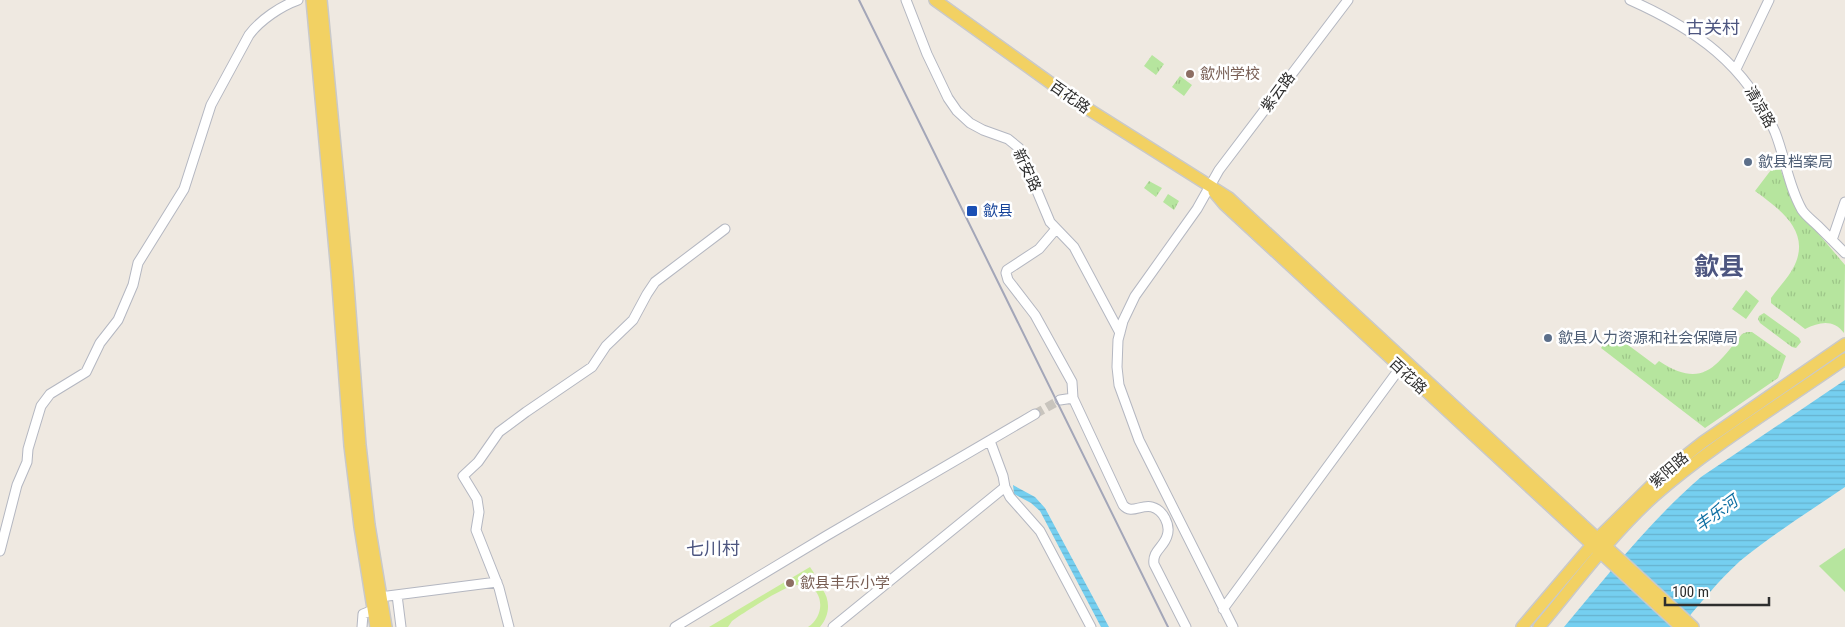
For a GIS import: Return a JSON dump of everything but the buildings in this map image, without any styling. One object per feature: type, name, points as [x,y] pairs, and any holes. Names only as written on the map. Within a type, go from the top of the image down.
[{"type":"main road","points":[[312,0],[338,272],[350,438],[360,527],[376,627]]},
{"type":"main road","points":[[321,0],[347,272],[358,428],[369,525],[386,627]]},
{"type":"main road","name":"百花路","points":[[935,0],[1077,102],[1229,198],[1608,555]]},
{"type":"main road","name":"百花路","points":[[1210,186],[1224,204],[1400,368],[1594,542]]},
{"type":"main road","name":"紫阳路","points":[[1522,627],[1594,542],[1654,481],[1683,457],[1845,344]]},
{"type":"main road","name":"紫阳路","points":[[1539,627],[1608,555],[1639,511],[1677,477],[1845,360]]},
{"type":"main road","points":[[1608,555],[1681,627]]},
{"type":"main road","points":[[1608,555],[1693,627]]},
{"type":"street","points":[[0,552],[17,485],[27,462],[28,449],[41,406],[50,394],[86,372],[100,343],[118,320],[133,284],[138,263],[184,189],[212,105],[249,34],[253,28],[281,8],[298,0]]},
{"type":"street","name":"新安路","points":[[906,0],[927,54],[948,98],[957,111],[970,123],[1008,139],[1019,148],[1048,217],[1056,229],[1074,247],[1120,333]]},
{"type":"street","name":"紫云路","points":[[1233,627],[1135,431],[1117,376],[1116,359],[1120,333],[1135,296],[1197,209],[1219,170],[1348,0]]},
{"type":"street","name":"清凉路","points":[[1630,0],[1695,34],[1716,49],[1736,69],[1753,92],[1774,130],[1790,182],[1804,212],[1845,253]]},
{"type":"street","points":[[1736,69],[1769,0]]},
{"type":"street","points":[[1832,240],[1845,202]]},
{"type":"street","points":[[509,627],[496,582],[476,530],[479,512],[477,499],[463,476],[478,462],[503,429],[592,367],[606,346],[633,320],[656,282],[725,229]]},
{"type":"street","points":[[1056,229],[1040,248],[1010,267],[1006,273],[1016,292],[1035,315],[1072,382],[1073,398],[1122,504],[1125,508],[1132,510],[1149,506],[1159,510],[1164,516],[1167,522],[1168,534],[1156,553],[1154,564],[1186,627]]},
{"type":"street","points":[[1224,609],[1400,368]]},
{"type":"street","points":[[1060,400],[1073,398]]},
{"type":"street","points":[[675,627],[1035,414]]},
{"type":"street","points":[[990,441],[1003,476],[1005,487],[1010,496],[1040,531],[1091,627]]},
{"type":"street","points":[[833,627],[1005,487]]},
{"type":"street","points":[[380,597],[496,582]]},
{"type":"street","points":[[397,595],[401,627]]},
{"type":"street","points":[[362,627],[364,614],[373,610]]},
{"type":"green space","points":[[1152,55],[1164,64],[1156,75],[1144,66]]},
{"type":"green space","points":[[1180,76],[1192,85],[1184,96],[1172,87]]},
{"type":"green space","points":[[1780,168],[1794,205],[1845,265],[1844,333],[1835,325],[1826,323],[1805,329],[1771,303],[1771,298],[1794,267],[1799,250],[1795,230],[1789,220],[1782,212],[1755,191],[1771,170]]},
{"type":"green space","points":[[1149,181],[1162,188],[1156,197],[1144,188]]},
{"type":"green space","points":[[1168,194],[1179,201],[1174,210],[1163,202]]},
{"type":"green space","points":[[1746,290],[1759,301],[1746,319],[1732,309]]},
{"type":"green space","points":[[1764,313],[1799,338],[1801,342],[1796,348],[1760,323],[1759,316]]},
{"type":"green space","points":[[1752,332],[1786,356],[1778,378],[1705,428],[1601,348],[1612,333],[1655,365],[1659,361],[1687,374],[1698,374],[1716,364],[1742,334]]},
{"type":"green space","points":[[1845,548],[1845,592],[1819,566]]},
{"type":"green space","points":[[810,567],[814,573],[807,577],[820,586],[827,599],[827,613],[820,627],[808,627],[818,615],[820,600],[817,594],[806,585],[797,585],[776,593],[732,621],[728,627],[709,627]]},
{"type":"water","name":"丰乐河","points":[[1845,380],[1845,487],[1778,532],[1740,561],[1680,627],[1564,627],[1646,531],[1701,477]]},
{"type":"water","points":[[1013,485],[1035,497],[1045,508],[1109,627],[1101,627],[1040,511],[1031,503],[1014,494]]},
{"type":"tunnel","points":[[1035,414],[1060,400]]},
{"type":"railway","points":[[859,0],[1168,627]]},
{"type":"place","name":"歙州学校","points":[[1190,74]]},
{"type":"place","name":"歙县档案局","points":[[1748,162]]},
{"type":"place","name":"歙县","points":[[972,211]]},
{"type":"place","name":"歙县人力资源和社会保障局","points":[[1548,338]]},
{"type":"place","name":"歙县丰乐小学","points":[[790,583]]},
{"type":"district","name":"古关村","points":[[1713,28]]},
{"type":"district","name":"歙县","points":[[1719,266]]},
{"type":"district","name":"七川村","points":[[713,549]]}]
